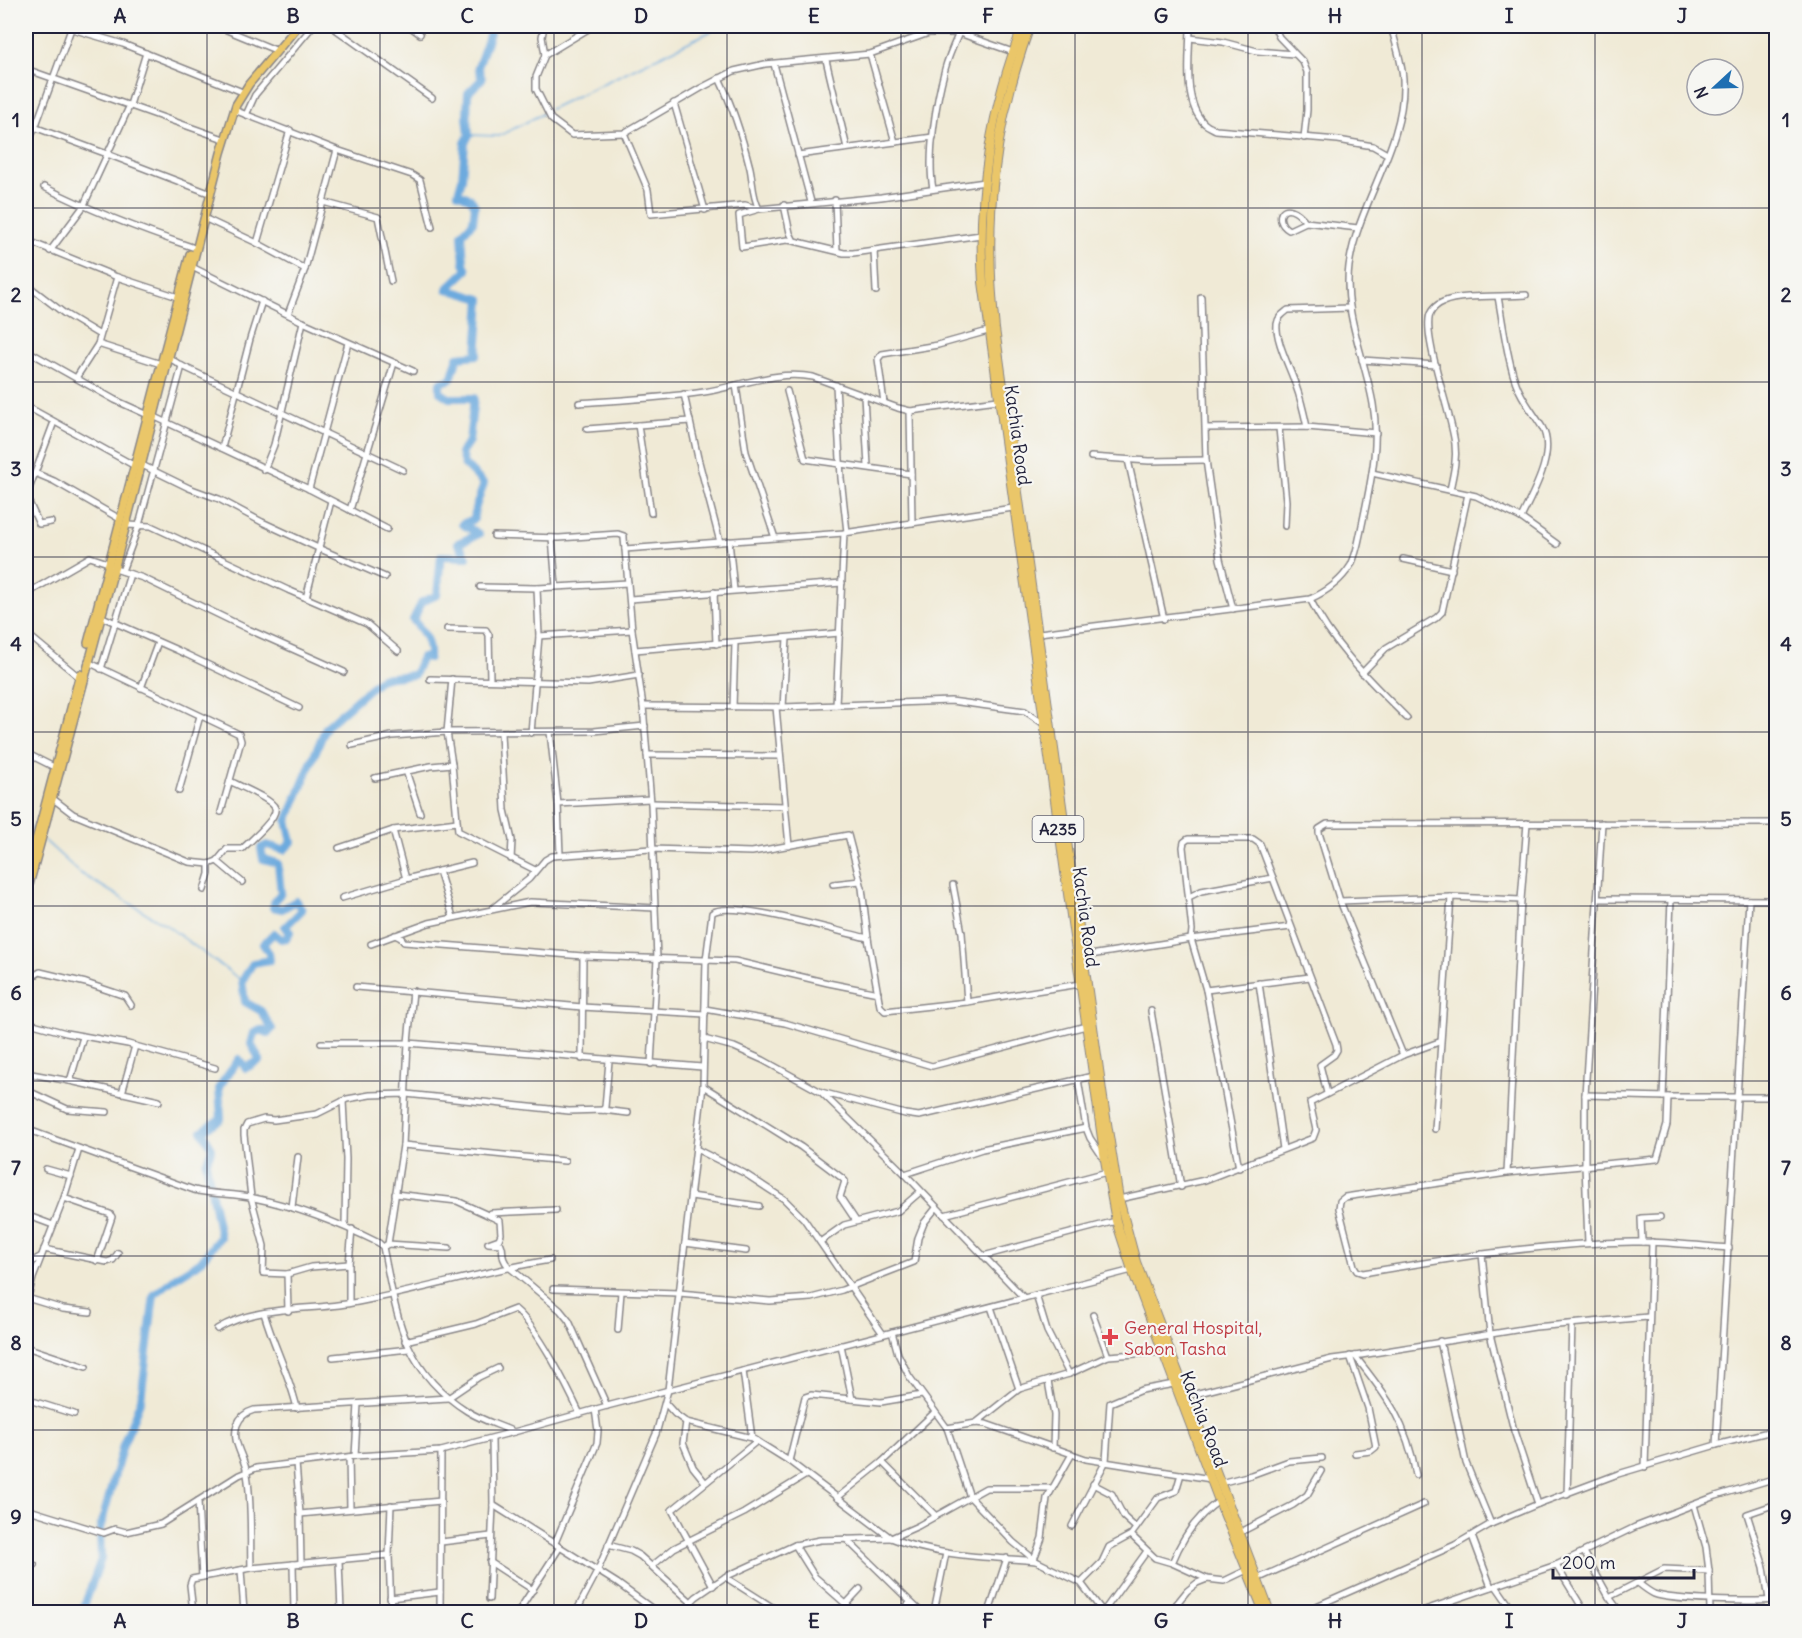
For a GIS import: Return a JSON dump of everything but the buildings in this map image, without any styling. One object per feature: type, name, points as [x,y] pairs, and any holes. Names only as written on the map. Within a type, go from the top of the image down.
[{"type":"highway","name":"Kachia Road","points":[[1023,26],[1013,52],[995,117],[985,183],[981,236],[983,282],[1093,1076],[1119,1199],[1138,1269],[1270,1612]]},
{"type":"highway","name":"Kachia Road","points":[[1030,26],[1008,94],[993,179],[990,245],[995,329],[1084,956],[1107,1146],[1105,1160],[1116,1221],[1132,1270],[1219,1501],[1264,1612]]},
{"type":"main road","points":[[26,878],[54,767],[168,357],[178,297],[221,138],[240,91],[292,26]]},
{"type":"main road","points":[[150,416],[161,364],[192,267],[234,110],[249,84],[298,26]]},
{"type":"main road","points":[[26,896],[100,616],[110,565]]},
{"type":"street","points":[[62,26],[123,44],[240,91]]},
{"type":"street","points":[[26,146],[35,128],[71,29],[77,26]]},
{"type":"street","points":[[217,26],[273,49]]},
{"type":"street","points":[[246,115],[255,95],[313,26]]},
{"type":"street","points":[[331,26],[432,98]]},
{"type":"street","points":[[410,26],[420,34]]},
{"type":"street","points":[[544,26],[542,37],[544,55],[536,77],[536,89],[551,119],[572,135],[624,133],[734,71],[774,64],[870,54],[929,33],[959,33],[1013,52]]},
{"type":"street","points":[[544,55],[593,26]]},
{"type":"street","points":[[933,189],[930,173],[933,136],[945,69],[962,26]]},
{"type":"street","points":[[1190,26],[1189,87],[1194,109],[1204,123],[1216,130],[1338,140],[1373,146],[1387,153]]},
{"type":"street","points":[[1275,26],[1279,37],[1303,62],[1307,72],[1304,138]]},
{"type":"street","points":[[1039,633],[1310,599],[1334,586],[1352,561],[1372,473],[1376,433],[1372,402],[1350,308],[1349,265],[1358,228],[1401,110],[1403,77],[1390,26]]},
{"type":"street","points":[[1190,38],[1223,42],[1257,51],[1294,54]]},
{"type":"street","points":[[50,251],[83,207],[130,105],[146,53]]},
{"type":"street","points":[[870,54],[895,142]]},
{"type":"street","points":[[826,60],[847,148]]},
{"type":"street","points":[[774,64],[811,202]]},
{"type":"street","points":[[26,69],[221,138]]},
{"type":"street","points":[[719,78],[736,114],[750,170],[754,190],[753,199],[759,209]]},
{"type":"street","points":[[674,103],[705,210]]},
{"type":"street","points":[[234,110],[337,150],[412,175],[420,180],[432,227]]},
{"type":"street","points":[[26,124],[206,192]]},
{"type":"street","points":[[257,243],[290,130]]},
{"type":"street","points":[[624,133],[648,190],[651,214],[745,205],[759,209]]},
{"type":"street","points":[[798,155],[933,136]]},
{"type":"street","points":[[288,314],[305,268],[337,150]]},
{"type":"street","points":[[981,236],[852,253],[787,240],[742,248],[739,215],[784,205],[881,197],[985,183]]},
{"type":"street","points":[[44,187],[83,207],[192,247]]},
{"type":"street","points":[[835,200],[837,251]]},
{"type":"street","points":[[323,202],[378,217],[391,281]]},
{"type":"street","points":[[784,205],[794,241]]},
{"type":"street","points":[[1306,222],[1296,210],[1284,211],[1280,216],[1280,221],[1289,230],[1306,222],[1358,228]]},
{"type":"street","points":[[204,218],[305,268]]},
{"type":"street","points":[[26,240],[117,277],[178,297]]},
{"type":"street","points":[[874,250],[876,291]]},
{"type":"street","points":[[192,267],[303,322],[413,371]]},
{"type":"street","points":[[76,378],[98,344],[117,277]]},
{"type":"street","points":[[26,284],[64,314],[100,335]]},
{"type":"street","points":[[1450,490],[1456,446],[1429,331],[1430,316],[1433,309],[1453,298],[1526,296]]},
{"type":"street","points":[[1201,297],[1206,460],[1220,560],[1233,609]]},
{"type":"street","points":[[1498,297],[1515,381],[1522,399],[1543,429],[1547,441],[1546,458],[1521,518]]},
{"type":"street","points":[[222,448],[261,301]]},
{"type":"street","points":[[1307,427],[1297,389],[1279,339],[1278,320],[1288,310],[1350,308]]},
{"type":"street","points":[[264,470],[274,445],[303,322]]},
{"type":"street","points":[[884,403],[879,356],[938,345],[988,331]]},
{"type":"street","points":[[309,489],[348,343]]},
{"type":"street","points":[[98,344],[161,364]]},
{"type":"street","points":[[26,350],[115,400],[309,489],[387,529]]},
{"type":"street","points":[[168,357],[182,366],[282,411],[403,470]]},
{"type":"street","points":[[1362,360],[1436,365]]},
{"type":"street","points":[[350,510],[394,363]]},
{"type":"street","points":[[122,571],[139,525],[182,366]]},
{"type":"street","points":[[579,403],[684,394],[780,375],[813,377],[910,411],[998,400]]},
{"type":"street","points":[[736,385],[746,452],[775,538]]},
{"type":"street","points":[[836,385],[845,533],[836,705]]},
{"type":"street","points":[[788,391],[805,459],[868,466],[911,474]]},
{"type":"street","points":[[684,394],[720,542]]},
{"type":"street","points":[[864,396],[868,466]]},
{"type":"street","points":[[26,406],[137,465],[219,499],[262,522],[385,577]]},
{"type":"street","points":[[910,411],[912,523]]},
{"type":"street","points":[[587,429],[690,421]]},
{"type":"street","points":[[51,522],[39,525],[26,496],[54,422]]},
{"type":"street","points":[[638,425],[651,513]]},
{"type":"street","points":[[1206,428],[1307,427],[1376,433]]},
{"type":"street","points":[[1279,428],[1286,501],[1285,526]]},
{"type":"street","points":[[1091,457],[1149,462],[1206,460]]},
{"type":"street","points":[[1128,460],[1164,619]]},
{"type":"street","points":[[35,472],[123,522],[152,526],[367,624],[398,651]]},
{"type":"street","points":[[1372,473],[1484,499],[1521,518],[1557,544]]},
{"type":"street","points":[[26,477],[32,479]]},
{"type":"street","points":[[1362,673],[1386,648],[1436,618],[1442,612],[1468,494]]},
{"type":"street","points":[[306,598],[331,501]]},
{"type":"street","points":[[625,549],[845,533],[1013,508]]},
{"type":"street","points":[[494,536],[552,538],[621,535],[624,538],[632,630],[645,726],[653,843],[651,849],[657,959],[651,1064]]},
{"type":"street","points":[[552,538],[556,586]]},
{"type":"street","points":[[729,541],[734,590]]},
{"type":"street","points":[[26,594],[90,557],[143,578],[344,672]]},
{"type":"street","points":[[1403,559],[1452,570]]},
{"type":"street","points":[[101,669],[130,574]]},
{"type":"street","points":[[480,587],[537,588],[628,583]]},
{"type":"street","points":[[630,599],[842,583]]},
{"type":"street","points":[[531,733],[539,636],[537,588]]},
{"type":"street","points":[[714,592],[716,644]]},
{"type":"street","points":[[1310,599],[1330,634],[1362,673],[1407,718]]},
{"type":"street","points":[[100,616],[298,708]]},
{"type":"street","points":[[447,630],[486,630],[489,635],[490,680]]},
{"type":"street","points":[[539,636],[632,630]]},
{"type":"street","points":[[26,633],[79,677]]},
{"type":"street","points":[[635,650],[840,633]]},
{"type":"street","points":[[787,638],[780,707],[780,756],[789,846]]},
{"type":"street","points":[[141,688],[158,642]]},
{"type":"street","points":[[733,708],[735,643]]},
{"type":"street","points":[[88,662],[239,734],[241,737],[220,812]]},
{"type":"street","points":[[430,680],[588,683],[639,675]]},
{"type":"street","points":[[452,679],[447,732],[460,833],[535,870]]},
{"type":"street","points":[[643,705],[733,708],[951,701],[1025,711],[1044,724]]},
{"type":"street","points":[[179,791],[200,716]]},
{"type":"street","points":[[352,745],[392,736],[447,732],[531,733],[594,731],[645,726]]},
{"type":"street","points":[[550,732],[558,804],[560,855]]},
{"type":"street","points":[[501,733],[505,810],[512,840],[511,859]]},
{"type":"street","points":[[26,753],[54,767]]},
{"type":"street","points":[[647,755],[780,756]]},
{"type":"street","points":[[375,778],[452,764]]},
{"type":"street","points":[[406,771],[420,813]]},
{"type":"street","points":[[52,798],[74,814],[121,834],[189,862],[209,864],[217,861],[227,849],[242,849],[263,829],[275,813],[275,808],[270,801],[230,781]]},
{"type":"street","points":[[558,804],[650,801],[785,806]]},
{"type":"street","points":[[339,848],[393,830],[457,822]]},
{"type":"street","points":[[1507,1173],[1527,823]]},
{"type":"street","points":[[1587,1243],[1585,1095],[1602,823]]},
{"type":"street","points":[[1403,1055],[1340,901],[1319,833],[1323,825],[1776,823]]},
{"type":"street","points":[[393,830],[405,879]]},
{"type":"street","points":[[493,908],[529,879],[545,860],[560,855],[651,849],[752,852],[848,835],[860,880],[882,1010],[888,1012],[967,1002],[1080,984]]},
{"type":"street","points":[[1239,1168],[1206,990],[1191,939],[1183,847],[1184,842],[1188,839],[1255,839],[1260,844],[1337,1050],[1320,1065],[1327,1093]]},
{"type":"street","points":[[217,861],[242,882]]},
{"type":"street","points":[[342,898],[405,879],[472,863]]},
{"type":"street","points":[[204,890],[209,874],[209,864]]},
{"type":"street","points":[[439,871],[453,917]]},
{"type":"street","points":[[1189,897],[1201,891],[1273,878]]},
{"type":"street","points":[[833,884],[860,880]]},
{"type":"street","points":[[953,885],[962,933],[967,1002]]},
{"type":"street","points":[[1340,901],[1451,897],[1521,900]]},
{"type":"street","points":[[1435,1129],[1451,897]]},
{"type":"street","points":[[1598,899],[1776,900]]},
{"type":"street","points":[[1671,900],[1667,1125],[1657,1159],[1507,1173],[1345,1197],[1340,1202],[1339,1208],[1354,1266],[1357,1271],[1363,1273],[1482,1254],[1587,1243],[1652,1242],[1729,1248]]},
{"type":"street","points":[[1716,1445],[1749,900]]},
{"type":"street","points":[[371,944],[429,923],[530,902],[655,908]]},
{"type":"street","points":[[576,1612],[597,1572],[656,1434],[668,1390],[703,1086],[705,960],[712,914],[720,909],[768,915],[868,938]]},
{"type":"street","points":[[1084,956],[1191,939],[1291,927]]},
{"type":"street","points":[[395,935],[404,942],[583,956],[735,961],[878,993]]},
{"type":"street","points":[[582,1059],[583,956]]},
{"type":"street","points":[[26,990],[32,977],[40,972],[125,996],[131,1005]]},
{"type":"street","points":[[1206,990],[1310,976]]},
{"type":"street","points":[[1259,983],[1283,1149]]},
{"type":"street","points":[[356,987],[582,1007],[705,1011],[785,1023],[932,1066],[1086,1026]]},
{"type":"street","points":[[413,991],[403,1145],[386,1245],[392,1293],[405,1341],[415,1360],[429,1378],[448,1398],[469,1412],[514,1432]]},
{"type":"street","points":[[1151,1011],[1181,1186]]},
{"type":"street","points":[[26,1022],[83,1037],[135,1046],[215,1068]]},
{"type":"street","points":[[70,1081],[83,1037]]},
{"type":"street","points":[[705,1039],[734,1047],[763,1060],[821,1092],[919,1116],[1093,1076]]},
{"type":"street","points":[[1119,1199],[1181,1186],[1239,1168],[1313,1138],[1316,1130],[1310,1103],[1403,1055],[1440,1042]]},
{"type":"street","points":[[321,1043],[408,1043],[702,1067]]},
{"type":"street","points":[[122,1093],[135,1046]]},
{"type":"street","points":[[603,1110],[609,1061]]},
{"type":"street","points":[[26,1073],[159,1101]]},
{"type":"street","points":[[1078,1079],[1086,1128],[1105,1160]]},
{"type":"street","points":[[703,1086],[801,1147],[842,1178],[845,1185],[840,1197],[856,1221]]},
{"type":"street","points":[[26,1090],[67,1109],[107,1112]]},
{"type":"street","points":[[821,1092],[1024,1298]]},
{"type":"street","points":[[349,1264],[311,1267],[287,1274],[263,1273],[264,1246],[251,1197],[244,1135],[247,1124],[264,1119],[274,1120],[317,1114],[354,1096],[406,1094],[569,1111],[603,1110],[628,1113]]},
{"type":"street","points":[[1585,1095],[1776,1097]]},
{"type":"street","points":[[343,1101],[346,1159],[345,1225]]},
{"type":"street","points":[[904,1174],[982,1149],[1086,1128]]},
{"type":"street","points":[[26,1129],[210,1194],[251,1197],[292,1207],[345,1225],[386,1245],[449,1248]]},
{"type":"street","points":[[403,1145],[565,1161]]},
{"type":"street","points":[[26,1305],[79,1149]]},
{"type":"street","points":[[696,1149],[744,1173],[784,1199],[804,1219],[883,1334]]},
{"type":"street","points":[[292,1207],[298,1157]]},
{"type":"street","points":[[46,1168],[71,1176]]},
{"type":"street","points":[[944,1215],[1107,1172]]},
{"type":"street","points":[[820,1242],[844,1225],[898,1211],[920,1192]]},
{"type":"street","points":[[395,1194],[457,1201],[500,1221],[499,1239],[488,1243],[501,1244],[503,1246],[502,1258],[508,1267],[560,1310],[569,1321],[607,1406]]},
{"type":"street","points":[[691,1196],[759,1206]]},
{"type":"street","points":[[64,1198],[110,1214],[112,1217],[97,1261]]},
{"type":"street","points":[[553,1289],[679,1293],[770,1302],[811,1298],[914,1262],[918,1238],[924,1223],[936,1208]]},
{"type":"street","points":[[490,1216],[491,1213],[556,1210]]},
{"type":"street","points":[[26,1215],[53,1225]]},
{"type":"street","points":[[1642,1242],[1641,1218],[1660,1217]]},
{"type":"street","points":[[983,1256],[1116,1221]]},
{"type":"street","points":[[348,1304],[352,1229]]},
{"type":"street","points":[[1645,1467],[1652,1242]]},
{"type":"street","points":[[685,1243],[746,1251]]},
{"type":"street","points":[[44,1249],[107,1262],[113,1260],[118,1253]]},
{"type":"street","points":[[1482,1254],[1490,1334],[1514,1431],[1538,1504]]},
{"type":"street","points":[[26,1265],[41,1257]]},
{"type":"street","points":[[217,1329],[230,1321],[264,1313],[348,1304],[508,1267],[550,1260]]},
{"type":"street","points":[[26,1509],[101,1533],[115,1529],[126,1532],[161,1524],[256,1468],[352,1457],[441,1451],[1132,1270]]},
{"type":"street","points":[[287,1274],[288,1311]]},
{"type":"street","points":[[618,1330],[621,1292]]},
{"type":"street","points":[[1036,1295],[1052,1342],[1069,1374]]},
{"type":"street","points":[[27,1298],[63,1309],[90,1312]]},
{"type":"street","points":[[991,1307],[1019,1389]]},
{"type":"street","points":[[405,1341],[476,1324],[515,1309],[534,1333],[567,1386],[580,1414]]},
{"type":"street","points":[[264,1313],[287,1371],[297,1408]]},
{"type":"street","points":[[1094,1315],[1108,1356]]},
{"type":"street","points":[[1187,1396],[1352,1356],[1490,1334],[1648,1317]]},
{"type":"street","points":[[1567,1495],[1572,1324]]},
{"type":"street","points":[[892,1332],[898,1354],[909,1376],[947,1428],[970,1497],[1013,1542],[1035,1560],[1082,1583],[1103,1612],[1147,1551]]},
{"type":"street","points":[[1440,1341],[1466,1463],[1491,1524]]},
{"type":"street","points":[[841,1345],[852,1399]]},
{"type":"street","points":[[26,1347],[86,1367]]},
{"type":"street","points":[[333,1357],[409,1349]]},
{"type":"street","points":[[976,1423],[1019,1389],[1069,1374],[1108,1356],[1163,1353]]},
{"type":"street","points":[[1352,1356],[1368,1408],[1376,1447],[1371,1451],[1355,1453]]},
{"type":"street","points":[[1352,1356],[1392,1405],[1407,1438],[1416,1475]]},
{"type":"street","points":[[251,1568],[247,1472],[238,1451],[236,1435],[237,1423],[246,1413],[254,1410],[448,1398],[479,1377],[498,1368]]},
{"type":"street","points":[[743,1371],[754,1439]]},
{"type":"street","points":[[1048,1381],[1054,1415],[1053,1448]]},
{"type":"street","points":[[1072,1526],[1106,1461],[1110,1402],[1142,1390],[1174,1384]]},
{"type":"street","points":[[789,1461],[805,1397],[811,1395],[881,1402],[922,1395]]},
{"type":"street","points":[[26,1399],[74,1414]]},
{"type":"street","points":[[665,1403],[686,1422],[754,1439],[789,1461],[891,1538],[946,1553],[1035,1560]]},
{"type":"street","points":[[350,1509],[352,1457],[358,1404]]},
{"type":"street","points":[[519,1612],[558,1545],[597,1443],[595,1409]]},
{"type":"street","points":[[837,1498],[882,1462],[935,1412]]},
{"type":"street","points":[[686,1422],[683,1443],[693,1467],[705,1482]]},
{"type":"street","points":[[947,1428],[976,1423],[986,1424],[1086,1460],[1106,1461],[1211,1479]]},
{"type":"street","points":[[1303,1612],[1376,1581],[1472,1536],[1491,1524],[1538,1504],[1645,1467],[1716,1445],[1776,1430]]},
{"type":"street","points":[[489,1599],[493,1505],[492,1439]]},
{"type":"street","points":[[712,1586],[672,1510],[754,1439]]},
{"type":"street","points":[[440,1612],[441,1451]]},
{"type":"street","points":[[1035,1560],[1042,1538],[1045,1508],[1052,1488],[1072,1454]]},
{"type":"street","points":[[1220,1483],[1251,1475],[1288,1461],[1322,1458]]},
{"type":"street","points":[[882,1462],[936,1516]]},
{"type":"street","points":[[296,1463],[301,1564]]},
{"type":"street","points":[[1239,1533],[1307,1495],[1321,1471]]},
{"type":"street","points":[[1082,1583],[1102,1563],[1109,1547],[1131,1535],[1158,1498],[1176,1491],[1181,1474]]},
{"type":"street","points":[[652,1566],[674,1548],[744,1513],[806,1475]]},
{"type":"street","points":[[1419,1612],[1556,1565],[1635,1527],[1776,1478]]},
{"type":"street","points":[[1094,1484],[1112,1494],[1124,1518],[1136,1528]]},
{"type":"street","points":[[687,1612],[691,1602],[725,1577],[795,1545],[820,1540],[891,1538],[986,1488],[1052,1488]]},
{"type":"street","points":[[198,1501],[202,1577]]},
{"type":"street","points":[[300,1514],[441,1501]]},
{"type":"street","points":[[1172,1563],[1188,1532],[1200,1517],[1219,1501]]},
{"type":"street","points":[[1257,1579],[1424,1504]]},
{"type":"street","points":[[1769,1600],[1764,1567],[1747,1514],[1776,1504]]},
{"type":"street","points":[[391,1505],[389,1554],[391,1612]]},
{"type":"street","points":[[493,1505],[617,1583],[654,1610]]},
{"type":"street","points":[[1694,1505],[1706,1547],[1710,1612]]},
{"type":"street","points":[[1131,1535],[1160,1560],[1172,1563],[1207,1580]]},
{"type":"street","points":[[441,1542],[491,1536]]},
{"type":"street","points":[[1472,1536],[1493,1587],[1514,1612]]},
{"type":"street","points":[[846,1539],[921,1612]]},
{"type":"street","points":[[608,1545],[631,1551],[652,1566],[691,1602]]},
{"type":"street","points":[[795,1545],[815,1576],[855,1612]]},
{"type":"street","points":[[1584,1552],[1620,1612]]},
{"type":"street","points":[[934,1612],[946,1553]]},
{"type":"street","points":[[193,1612],[190,1581],[202,1577],[241,1569],[339,1561],[389,1554]]},
{"type":"street","points":[[989,1612],[1007,1558]]},
{"type":"street","points":[[339,1561],[341,1612]]},
{"type":"street","points":[[26,1562],[34,1565]]},
{"type":"street","points":[[490,1562],[533,1590]]},
{"type":"street","points":[[293,1564],[294,1612]]},
{"type":"street","points":[[1556,1565],[1585,1612]]},
{"type":"street","points":[[241,1569],[244,1612]]},
{"type":"street","points":[[1609,1597],[1664,1569],[1709,1571]]},
{"type":"street","points":[[1170,1612],[1187,1591],[1197,1583],[1207,1580],[1224,1581],[1247,1570]]},
{"type":"street","points":[[725,1577],[780,1612]]},
{"type":"street","points":[[1638,1583],[1654,1594],[1664,1596],[1710,1600],[1776,1600]]},
{"type":"street","points":[[846,1604],[860,1589]]},
{"type":"street","points":[[390,1598],[440,1592]]},
{"type":"street","points":[[900,1612],[910,1603]]},
{"type":"street","points":[[579,1606],[589,1612]]},
{"type":"waterway","points":[[82,1612],[101,1559],[100,1529],[123,1445],[141,1399],[154,1295],[176,1277],[200,1262],[220,1237],[206,1163],[212,1148],[202,1131],[221,1119],[219,1087],[239,1059],[246,1068],[260,1060],[251,1044],[254,1033],[261,1030],[268,1033],[272,1029],[261,1011],[245,1002],[242,981],[253,963],[270,960],[269,953],[263,944],[274,933],[281,939],[287,938],[290,932],[285,927],[302,910],[296,901],[282,909],[273,907],[281,893],[278,863],[263,859],[261,848],[267,845],[284,850],[292,842],[287,821],[326,727],[381,678],[414,675],[422,657],[429,658],[426,638],[413,620],[422,602],[437,595],[441,556],[467,557],[458,543],[479,534],[462,524],[474,519],[484,484],[464,464],[461,453],[469,441],[474,398],[449,398],[440,392],[440,383],[451,379],[458,357],[477,355],[481,299],[447,289],[467,270],[464,263],[462,234],[473,222],[475,206],[471,199],[458,193],[462,179],[465,143],[469,135],[468,93],[482,79],[478,67],[490,33],[485,26]]},
{"type":"waterway","points":[[550,109],[722,26]]},
{"type":"waterway","points":[[469,135],[499,136],[546,112]]},
{"type":"waterway","points":[[26,824],[36,833]]},
{"type":"waterway","points":[[44,840],[80,873],[166,925],[242,981]]},
{"type":"place","name":"General Hospital, Sabon Tasha","points":[[1110,1337]]}]
